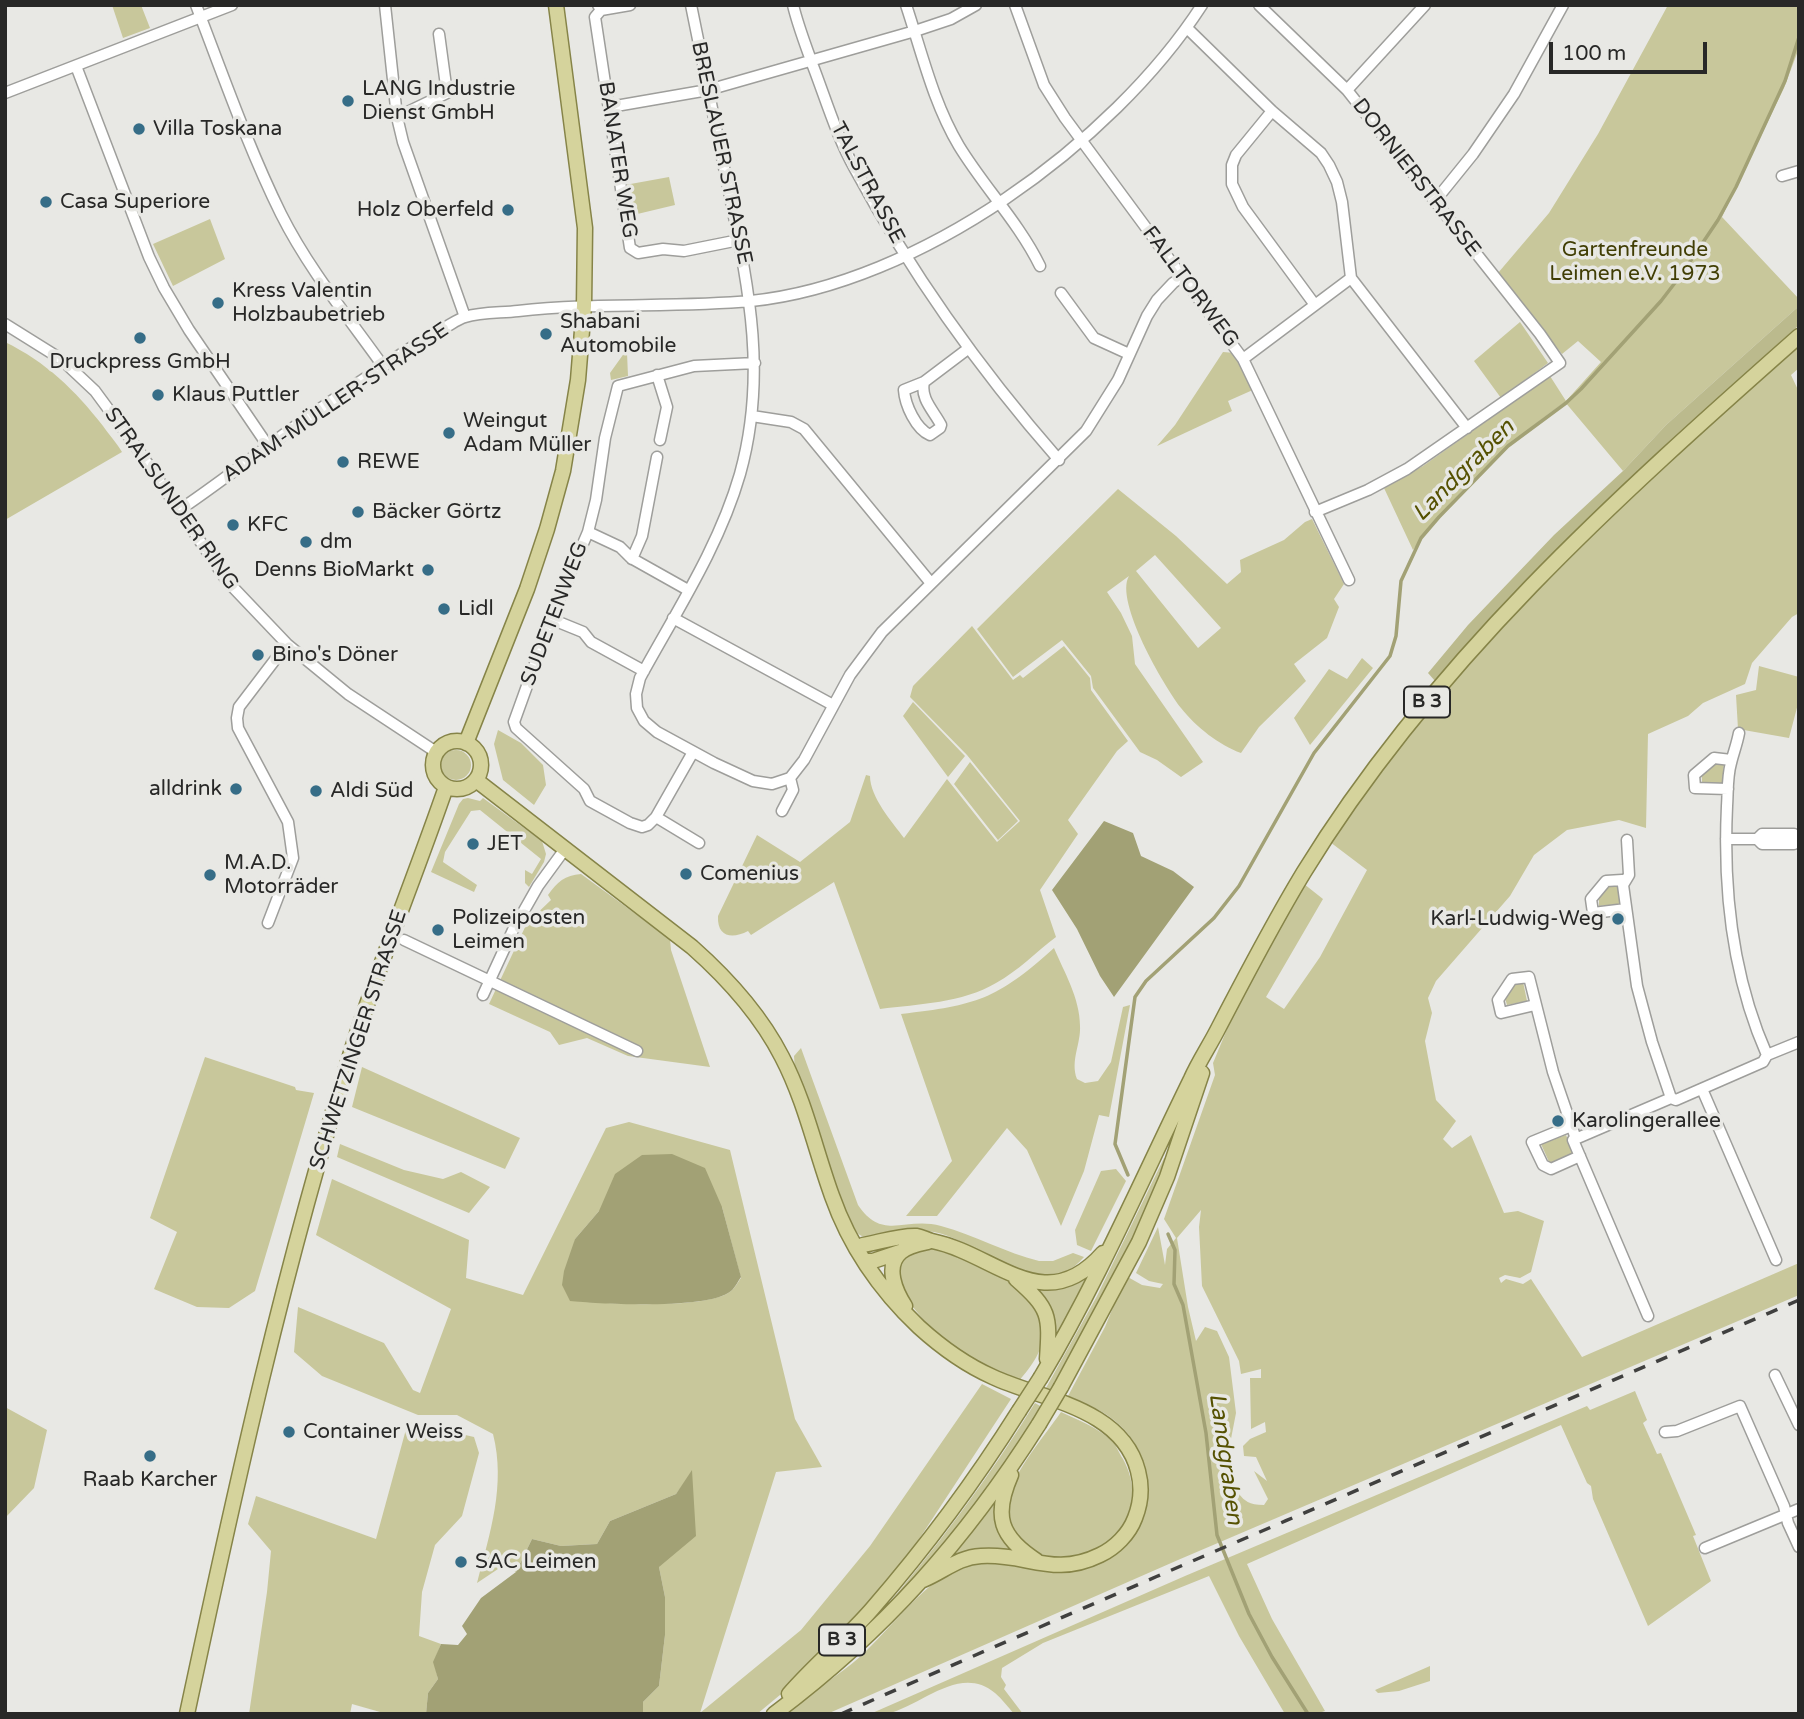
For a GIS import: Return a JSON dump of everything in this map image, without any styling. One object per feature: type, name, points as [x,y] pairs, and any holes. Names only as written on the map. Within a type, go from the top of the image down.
[{"type":"main road","points":[[466,743],[527,589],[563,471],[573,413],[584,306],[585,228],[556,5]]},
{"type":"main road","name":"B 3","points":[[773,1714],[791,1691],[870,1611],[917,1554],[967,1490],[1044,1372],[1116,1238],[1193,1075],[1268,932],[1305,869],[1399,736],[1438,688],[1567,550],[1709,416],[1799,336]]},
{"type":"main road","points":[[449,742],[466,743],[475,749],[480,757],[480,772],[476,780],[464,788],[455,790],[446,787],[438,782],[434,773],[432,764],[436,752],[449,742]]},
{"type":"main road","points":[[476,780],[657,918],[723,975],[762,1025],[781,1055],[794,1082],[832,1197],[860,1256],[888,1295],[912,1320],[941,1345],[977,1369],[1067,1405],[1101,1422],[1112,1430],[1131,1453],[1140,1487],[1138,1510],[1130,1529],[1112,1549],[1087,1562],[1072,1566],[979,1556],[949,1565],[923,1580]]},
{"type":"main road","name":"SCHWETZINGER STRASSE","points":[[187,1714],[236,1480],[268,1346],[353,1048],[387,945],[446,787]]},
{"type":"main road","name":"B 3","points":[[773,1714],[853,1651],[923,1580],[969,1523],[1021,1451],[1061,1387],[1133,1253],[1167,1177],[1213,1038]]},
{"type":"main road","points":[[860,1256],[863,1245],[917,1236],[953,1246],[1013,1277],[1031,1293],[1044,1310],[1049,1330],[1044,1372]]},
{"type":"main road","points":[[1013,1277],[1042,1283],[1069,1279],[1093,1264],[1116,1238]]},
{"type":"main road","points":[[860,1256],[873,1261],[931,1241]]},
{"type":"main road","points":[[900,1252],[895,1261],[893,1283],[912,1320]]},
{"type":"main road","points":[[1021,1451],[1005,1488],[1001,1505],[1002,1522],[1012,1542],[1041,1564]]},
{"type":"street","points":[[5,93],[76,66],[198,11],[232,5]]},
{"type":"street","points":[[385,5],[397,117],[403,142],[465,317]]},
{"type":"street","points":[[600,8],[630,5]]},
{"type":"street","name":"BRESLAUER STRASSE","points":[[691,5],[750,301],[755,363],[752,416],[744,457],[729,507],[644,671],[636,694],[637,705],[642,718],[657,732],[693,752],[758,783],[776,784],[790,778]]},
{"type":"street","name":"TALSTRASSE","points":[[793,5],[830,113],[854,167],[905,255],[1004,397],[1059,460]]},
{"type":"street","points":[[906,5],[924,67],[958,145],[1030,246],[1040,266]]},
{"type":"street","points":[[610,107],[708,90],[915,31],[951,19],[976,5]]},
{"type":"street","name":"FALLTORWEG","points":[[1015,5],[1044,85],[1082,142],[1243,359],[1349,580]]},
{"type":"street","name":"ADAM-MÜLLER-STRASSE","points":[[178,511],[383,366],[465,317],[560,306],[614,307],[750,301],[804,293],[844,281],[941,238],[998,204],[1082,142],[1135,88],[1187,28],[1202,5]]},
{"type":"street","name":"DORNIERSTRASSE","points":[[1259,5],[1348,90],[1560,363],[1467,428]]},
{"type":"street","points":[[1348,90],[1425,5]]},
{"type":"street","points":[[1435,201],[1473,155],[1507,104],[1563,5]]},
{"type":"street","name":"BANATER WEG","points":[[600,8],[595,18],[630,248],[638,253],[663,249],[684,251],[739,240]]},
{"type":"street","points":[[198,11],[217,64],[282,215],[312,266],[383,366]]},
{"type":"street","points":[[1187,28],[1272,111],[1321,153],[1337,182],[1342,202],[1351,278],[1467,428],[1407,469],[1315,512]]},
{"type":"street","points":[[397,117],[447,93],[439,34]]},
{"type":"street","points":[[76,66],[149,257],[164,288],[188,330],[268,446]]},
{"type":"street","points":[[1272,111],[1240,148],[1232,165],[1232,184],[1243,207],[1315,304]]},
{"type":"street","points":[[1782,176],[1799,171]]},
{"type":"street","points":[[782,811],[793,790],[790,778],[804,760],[833,705],[866,652],[930,582],[1086,431],[1106,402],[1157,300],[1183,276]]},
{"type":"street","points":[[1243,359],[1351,278]]},
{"type":"street","points":[[1061,293],[1094,338],[1129,354]]},
{"type":"street","name":"STRALSUNDER RING","points":[[5,324],[61,359],[95,391],[137,447],[228,581],[287,644],[348,694],[436,752]]},
{"type":"street","points":[[924,382],[925,399],[941,426],[929,435],[911,413],[905,388],[924,382],[969,348]]},
{"type":"street","name":"SUDETENWEG","points":[[656,817],[649,825],[639,827],[590,801],[584,789],[515,727],[514,722],[551,618],[588,532],[617,388],[621,384],[699,365],[755,363]]},
{"type":"street","points":[[657,375],[667,407],[660,440]]},
{"type":"street","points":[[752,416],[791,422],[804,429],[930,582]]},
{"type":"street","points":[[632,559],[642,536],[657,457]]},
{"type":"street","points":[[588,532],[620,547],[632,559],[688,590]]},
{"type":"street","points":[[551,618],[583,632],[591,642],[644,671]]},
{"type":"street","points":[[673,618],[833,705]]},
{"type":"street","points":[[268,923],[293,858],[292,838],[288,822],[239,728],[237,718],[239,707],[287,644]]},
{"type":"street","points":[[1739,733],[1735,756],[1731,760],[1728,789],[1728,884],[1735,946],[1749,1005],[1767,1055]]},
{"type":"street","points":[[693,752],[656,817],[699,843]]},
{"type":"street","points":[[1728,789],[1695,788],[1694,775],[1714,758],[1731,760]]},
{"type":"street","points":[[1726,839],[1757,839],[1762,834],[1794,834],[1799,839]]},
{"type":"street","points":[[1623,885],[1629,875],[1627,841]]},
{"type":"street","points":[[483,995],[519,918],[565,849]]},
{"type":"street","points":[[1626,909],[1593,913],[1591,899],[1606,881],[1622,880],[1623,885],[1634,970],[1644,1013],[1671,1098]]},
{"type":"street","points":[[404,940],[637,1051]]},
{"type":"street","points":[[1535,1005],[1553,1072],[1576,1139]]},
{"type":"street","points":[[1648,1316],[1573,1140],[1671,1098],[1676,1100],[1702,1089],[1763,1062],[1767,1055],[1799,1042]]},
{"type":"street","points":[[1702,1089],[1776,1260]]},
{"type":"street","points":[[1571,1126],[1532,1142],[1543,1165],[1551,1168],[1580,1156]]},
{"type":"street","points":[[1775,1375],[1799,1425]]},
{"type":"street","points":[[1665,1432],[1677,1431],[1740,1406],[1799,1547]]},
{"type":"street","points":[[1705,1548],[1799,1509]]},
{"type":"green space","points":[[112,5],[141,5],[150,28],[123,38]]},
{"type":"green space","name":"Gartenfreunde Leimen e.V. 1973","points":[[1668,5],[1799,5],[1799,48],[1784,88],[1722,217],[1799,299],[1799,306],[1666,425],[1623,471],[1565,402],[1523,434],[1464,488],[1413,550],[1384,488],[1423,466],[1550,376],[1566,401],[1601,362],[1578,341],[1562,354],[1498,273],[1549,213],[1598,134]]},
{"type":"green space","points":[[669,177],[675,205],[629,216],[625,185]]},
{"type":"green space","points":[[210,219],[225,259],[173,286],[153,244]]},
{"type":"green space","points":[[1520,322],[1548,363],[1501,398],[1474,361]]},
{"type":"green space","points":[[5,342],[34,358],[70,389],[122,452],[5,520]]},
{"type":"green space","points":[[1799,345],[1799,368],[1791,375],[1799,392],[1799,613],[1792,617],[1752,663],[1745,684],[1703,703],[1688,716],[1648,734],[1646,828],[1619,820],[1567,830],[1534,855],[1510,896],[1436,981],[1428,998],[1432,1013],[1425,1041],[1436,1100],[1456,1121],[1443,1139],[1452,1148],[1471,1135],[1504,1213],[1518,1211],[1544,1221],[1531,1272],[1520,1278],[1505,1275],[1499,1278],[1501,1283],[1506,1279],[1523,1284],[1531,1279],[1582,1357],[1799,1263],[1799,1295],[1178,1560],[827,1714],[785,1714],[861,1656],[923,1592],[950,1571],[979,1561],[995,1561],[1043,1571],[1079,1570],[1117,1554],[1131,1540],[1141,1523],[1148,1487],[1139,1451],[1129,1435],[1110,1417],[1068,1396],[1105,1327],[1126,1276],[1142,1285],[1160,1288],[1163,1284],[1149,1281],[1136,1273],[1158,1227],[1165,1265],[1167,1249],[1176,1238],[1164,1219],[1215,1075],[1213,1063],[1242,993],[1304,884],[1323,899],[1266,997],[1284,1009],[1320,957],[1367,870],[1330,842],[1376,777],[1478,652],[1559,568],[1681,449]],"holes":[[[1201,1210],[1199,1227],[1202,1286],[1239,1361],[1241,1374],[1261,1369],[1261,1378],[1250,1378],[1251,1429],[1265,1422],[1266,1432],[1250,1439],[1243,1446],[1244,1456],[1256,1457],[1267,1481],[1254,1471],[1268,1499],[1264,1505],[1248,1502],[1233,1488],[1221,1485],[1217,1441],[1230,1444],[1236,1413],[1229,1357],[1217,1331],[1205,1327],[1196,1341],[1177,1238]]]},
{"type":"green space","points":[[625,352],[628,376],[611,380],[610,373]]},
{"type":"green space","points":[[1223,352],[1235,353],[1255,389],[1228,401],[1232,411],[1157,446],[1175,425]]},
{"type":"green space","points":[[1118,489],[1176,536],[1227,584],[1241,572],[1240,560],[1284,540],[1312,519],[1344,584],[1334,599],[1339,607],[1327,638],[1294,664],[1306,681],[1259,727],[1241,753],[1216,740],[1201,728],[1173,697],[1134,623],[1126,588],[1129,576],[1107,592],[1132,636],[1135,664],[1203,762],[1181,777],[1140,752],[1093,688],[1091,676],[1062,640],[1013,677],[977,629]],"holes":[[[1155,555],[1221,628],[1198,648],[1136,571]]]},
{"type":"green space","points":[[972,626],[1013,680],[1020,675],[1023,678],[1064,646],[1090,678],[1091,690],[1128,741],[1117,751],[1068,820],[1078,834],[1040,890],[1056,937],[1012,973],[983,990],[940,1002],[880,1009],[834,882],[751,935],[748,931],[732,936],[723,933],[718,916],[757,835],[800,862],[850,822],[866,775],[870,776],[882,809],[904,838],[947,779],[997,842],[1020,821],[967,755],[910,697],[913,686]]},
{"type":"green space","points":[[1362,658],[1373,668],[1310,745],[1294,718],[1329,669],[1347,679]]},
{"type":"green space","points":[[1759,666],[1799,677],[1799,700],[1789,738],[1738,729],[1736,695],[1756,690]]},
{"type":"green space","points":[[913,702],[965,756],[948,777],[903,716]]},
{"type":"green space","points":[[498,730],[521,743],[543,765],[546,785],[534,805],[503,780],[494,744]]},
{"type":"green space","points":[[456,750],[467,754],[471,765],[467,776],[456,780],[445,776],[441,765],[445,754]]},
{"type":"green space","points":[[970,762],[1018,821],[998,840],[954,784]]},
{"type":"green space","points":[[1716,762],[1724,764],[1722,783],[1702,783],[1702,775]]},
{"type":"green space","points":[[468,798],[480,801],[483,798],[542,841],[546,854],[544,862],[529,887],[525,883],[525,870],[532,874],[541,859],[480,810],[471,811],[445,852],[443,862],[477,885],[474,892],[431,872],[459,804]]},
{"type":"green space","points":[[581,874],[670,939],[671,950],[710,1067],[628,1056],[587,1038],[559,1045],[550,1032],[489,1004],[527,923],[551,900],[548,895],[558,883],[570,876]]},
{"type":"green space","points":[[1609,885],[1619,885],[1620,904],[1599,906],[1599,898]]},
{"type":"green space","points":[[1054,948],[1071,986],[1079,1016],[1080,1033],[1075,1059],[1077,1079],[1085,1083],[1098,1081],[1111,1062],[1123,1007],[1130,1005],[1109,1117],[1099,1115],[1084,1171],[1061,1226],[1027,1150],[1007,1128],[937,1216],[906,1216],[952,1161],[901,1014],[949,1007],[984,997],[1016,979]]},
{"type":"green space","points":[[1523,982],[1527,1001],[1507,1005],[1505,998],[1515,984]]},
{"type":"green space","points":[[801,1048],[858,1205],[867,1216],[886,1225],[941,1226],[1039,1261],[1053,1261],[1073,1253],[1084,1257],[1067,1271],[1049,1276],[1030,1274],[1011,1267],[934,1232],[874,1237],[860,1235],[853,1226],[835,1185],[795,1071],[794,1056]]},
{"type":"green space","points":[[205,1057],[295,1087],[296,1090],[314,1093],[255,1291],[229,1308],[197,1307],[154,1289],[177,1232],[150,1218]]},
{"type":"green space","points":[[362,1067],[520,1138],[505,1169],[352,1107]]},
{"type":"green space","points":[[629,1122],[730,1150],[795,1419],[822,1467],[776,1472],[700,1713],[801,1630],[870,1546],[982,1384],[1011,1399],[906,1559],[865,1607],[786,1690],[757,1714],[643,1714],[643,1702],[659,1686],[665,1635],[665,1597],[659,1567],[692,1473],[676,1494],[610,1521],[597,1544],[561,1546],[532,1539],[516,1572],[504,1565],[477,1583],[495,1509],[498,1472],[493,1434],[457,1415],[418,1415],[322,1376],[294,1352],[298,1307],[384,1343],[413,1390],[420,1393],[451,1309],[316,1235],[332,1179],[469,1240],[466,1278],[523,1295],[606,1128]],"holes":[[[722,1207],[741,1278],[731,1291],[701,1301],[654,1304],[570,1300],[575,1239],[599,1211]]]},
{"type":"green space","points":[[1566,1135],[1574,1154],[1550,1164],[1541,1144]]},
{"type":"green space","points":[[340,1144],[404,1170],[443,1179],[461,1172],[490,1187],[469,1213],[337,1157]]},
{"type":"green space","points":[[1164,1158],[1168,1160],[1141,1225],[1052,1391],[1046,1388],[1097,1296]]},
{"type":"green space","points":[[1116,1169],[1126,1181],[1091,1251],[1077,1245],[1075,1230],[1101,1171]]},
{"type":"green space","points":[[923,1248],[945,1249],[988,1268],[1019,1290],[1040,1315],[1042,1344],[1019,1381],[956,1349],[936,1333],[914,1308],[905,1295],[899,1269],[906,1256]]},
{"type":"green space","points":[[1091,1271],[1054,1346],[1034,1287]]},
{"type":"green space","points":[[1635,1391],[1647,1420],[1643,1423],[1657,1454],[1661,1453],[1696,1535],[1693,1536],[1711,1581],[1648,1626],[1593,1499],[1591,1486],[1587,1483],[1561,1425],[1247,1564],[1272,1619],[1325,1711],[1316,1714],[1285,1714],[1239,1636],[1209,1576],[1043,1643],[1002,1668],[1001,1677],[1006,1685],[1004,1689],[1023,1714],[1014,1714],[1003,1700],[982,1685],[968,1683],[941,1689],[887,1714],[870,1714],[1185,1576],[1587,1406],[1590,1410]]},
{"type":"green space","points":[[1035,1403],[1042,1407],[970,1516],[927,1569],[877,1617],[960,1513]]},
{"type":"green space","points":[[5,1407],[47,1430],[34,1488],[5,1518]]},
{"type":"green space","points":[[1061,1412],[1094,1428],[1112,1441],[1123,1459],[1131,1483],[1131,1506],[1123,1526],[1109,1543],[1090,1554],[1069,1559],[1046,1557],[1024,1545],[1010,1529],[1006,1513],[1008,1497],[1019,1471]]},
{"type":"green space","points":[[408,1422],[474,1437],[479,1453],[462,1516],[435,1545],[422,1592],[419,1636],[441,1644],[434,1662],[438,1679],[428,1693],[426,1714],[387,1714],[352,1704],[350,1714],[249,1714],[271,1551],[248,1524],[256,1496],[376,1539]]},
{"type":"green space","points":[[997,1497],[1021,1554],[942,1565]]},
{"type":"green space","points":[[1430,1666],[1430,1681],[1399,1691],[1378,1693],[1375,1690]]},
{"type":"shaded area","points":[[1799,306],[1799,325],[1612,495],[1523,585],[1435,681],[1428,673],[1468,625],[1554,535],[1623,471],[1666,425]]},
{"type":"shaded area","points":[[1104,821],[1133,833],[1141,856],[1173,871],[1194,887],[1114,997],[1052,890]]},
{"type":"shaded area","points":[[672,1154],[705,1168],[722,1207],[741,1277],[735,1286],[719,1297],[701,1301],[628,1304],[570,1301],[562,1285],[575,1239],[599,1211],[615,1174],[642,1155]]},
{"type":"shaded area","points":[[692,1470],[696,1536],[659,1567],[665,1597],[665,1635],[659,1686],[643,1702],[643,1714],[426,1714],[428,1693],[438,1679],[433,1662],[441,1644],[458,1645],[467,1634],[462,1626],[481,1598],[516,1572],[532,1539],[561,1546],[597,1544],[610,1521],[676,1494]]},
{"type":"waterway","name":"Landgraben","points":[[1128,1175],[1115,1144],[1135,997],[1146,981],[1214,918],[1239,886],[1314,753],[1390,656],[1396,636],[1401,581],[1421,538],[1508,446],[1581,389],[1661,301],[1681,275],[1718,220],[1736,187],[1785,81],[1799,37]]},
{"type":"waterway","name":"Landgraben","points":[[1168,1234],[1175,1250],[1174,1284],[1183,1305],[1206,1433],[1217,1535],[1249,1614],[1308,1714]]},
{"type":"railway","points":[[841,1714],[1799,1300]]},
{"type":"place","name":"LANG Industrie Dienst GmbH","points":[[348,101]]},
{"type":"place","name":"Villa Toskana","points":[[139,129]]},
{"type":"place","name":"Casa Superiore","points":[[46,202]]},
{"type":"place","name":"Holz Oberfeld","points":[[508,210]]},
{"type":"place","name":"Kress Valentin Holzbaubetrieb","points":[[218,303]]},
{"type":"place","name":"Shabani Automobile","points":[[546,334]]},
{"type":"place","name":"Druckpress GmbH","points":[[140,338]]},
{"type":"place","name":"Klaus Puttler","points":[[158,395]]},
{"type":"place","name":"Weingut Adam Müller","points":[[449,433]]},
{"type":"place","name":"REWE","points":[[343,462]]},
{"type":"place","name":"Bäcker Görtz","points":[[358,512]]},
{"type":"place","name":"KFC","points":[[233,525]]},
{"type":"place","name":"dm","points":[[306,542]]},
{"type":"place","name":"Denns BioMarkt","points":[[428,570]]},
{"type":"place","name":"Lidl","points":[[444,609]]},
{"type":"place","name":"Bino's Döner","points":[[258,655]]},
{"type":"place","name":"alldrink","points":[[236,789]]},
{"type":"place","name":"Aldi Süd","points":[[316,791]]},
{"type":"place","name":"JET","points":[[473,844]]},
{"type":"place","name":"Comenius","points":[[686,874]]},
{"type":"place","name":"M.A.D. Motorräder","points":[[210,875]]},
{"type":"place","name":"Karl-Ludwig-Weg","points":[[1618,919]]},
{"type":"place","name":"Polizeiposten Leimen","points":[[438,930]]},
{"type":"place","name":"Karolingerallee","points":[[1558,1121]]},
{"type":"place","name":"Container Weiss","points":[[289,1432]]},
{"type":"place","name":"Raab Karcher","points":[[150,1456]]},
{"type":"place","name":"SAC Leimen","points":[[461,1562]]}]
